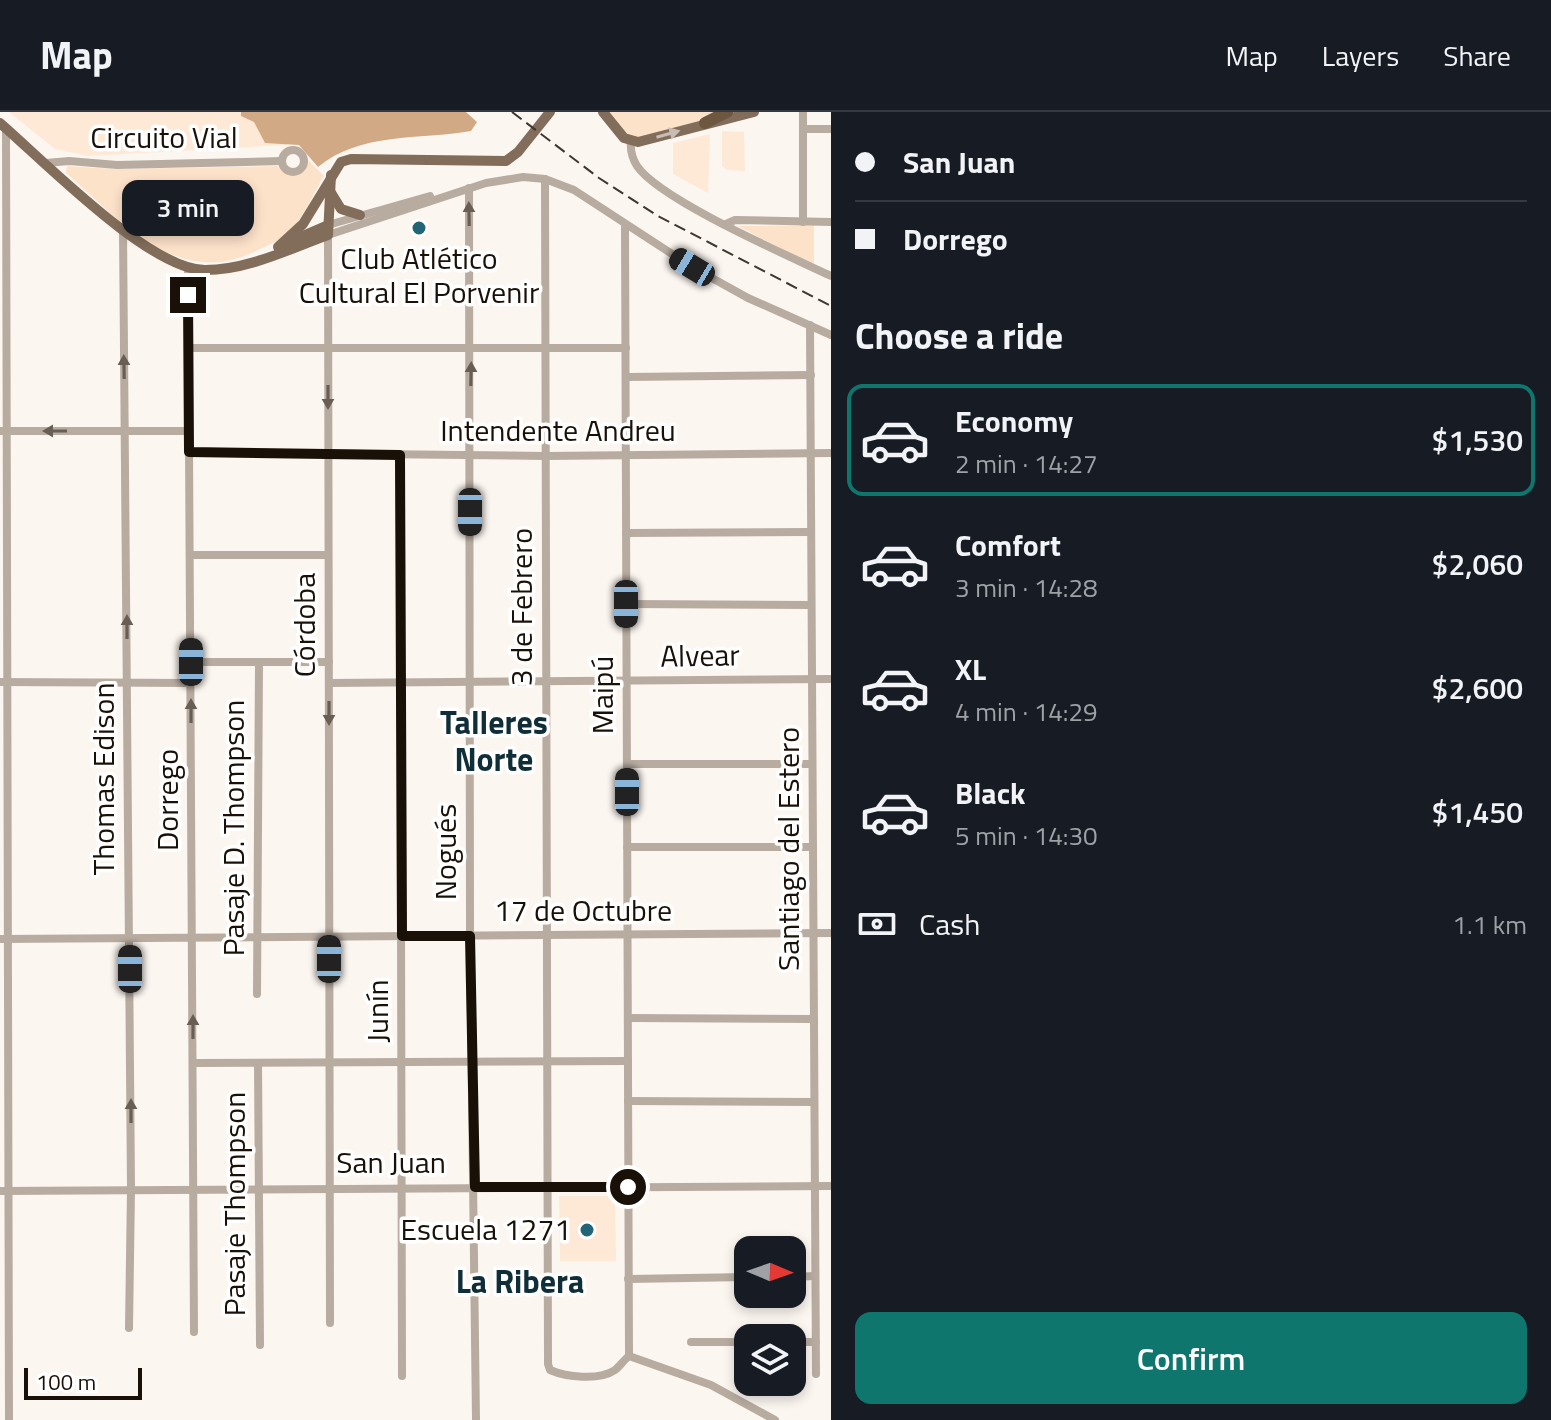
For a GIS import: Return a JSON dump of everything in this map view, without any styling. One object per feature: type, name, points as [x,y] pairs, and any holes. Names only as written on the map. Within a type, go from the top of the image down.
[{"type":"highway","points":[[705,123],[727,112]]},
{"type":"main road","points":[[278,247],[303,224],[341,162],[351,159],[506,161],[518,152],[550,112]]},
{"type":"main road","points":[[603,112],[631,142],[754,112]]},
{"type":"main road","points":[[3,126],[147,249],[188,268],[223,269],[261,261],[328,230]]},
{"type":"main road","name":"Córdoba","points":[[328,230],[331,175]]},
{"type":"main road","points":[[330,190],[341,209],[360,215]]},
{"type":"main road","points":[[244,263],[278,247],[328,230]]},
{"type":"street","points":[[803,112],[803,222]]},
{"type":"street","points":[[3,126],[4,1364],[9,1420]]},
{"type":"street","points":[[804,129],[831,129]]},
{"type":"street","points":[[631,142],[633,158],[647,177],[689,205],[831,276]]},
{"type":"street","name":"Circuito Vial","points":[[46,163],[69,161],[117,165],[282,161]]},
{"type":"street","points":[[328,230],[504,178],[545,179],[574,190],[625,226],[748,298],[831,335]]},
{"type":"street","name":"3 de Febrero","points":[[545,179],[550,1370],[569,1376],[605,1374],[615,1370],[629,1356]]},
{"type":"street","name":"Nogués","points":[[469,188],[470,936],[475,1187],[473,1372],[476,1420]]},
{"type":"street","points":[[328,230],[360,215],[455,192]]},
{"type":"street","points":[[726,224],[735,220],[831,222]]},
{"type":"street","name":"Maipú","points":[[625,226],[629,1356]]},
{"type":"street","name":"Thomas Edison","points":[[123,230],[131,1189],[129,1328]]},
{"type":"street","name":"Córdoba","points":[[328,230],[330,1323]]},
{"type":"street","name":"Dorrego","points":[[188,268],[194,1332]]},
{"type":"street","name":"Santiago del Estero","points":[[810,325],[816,1374]]},
{"type":"street","points":[[189,348],[626,348]]},
{"type":"street","points":[[626,377],[811,375]]},
{"type":"street","points":[[3,431],[189,431]]},
{"type":"street","name":"Intendente Andreu","points":[[189,452],[470,456],[831,453]]},
{"type":"street","name":"Junín","points":[[400,455],[402,1376]]},
{"type":"street","points":[[626,533],[811,532]]},
{"type":"street","points":[[190,555],[328,555]]},
{"type":"street","points":[[626,604],[811,605]]},
{"type":"street","points":[[191,662],[329,662]]},
{"type":"street","name":"Pasaje D. Thompson","points":[[257,994],[259,662]]},
{"type":"street","name":"Alvear","points":[[329,683],[831,679]]},
{"type":"street","points":[[3,682],[191,683]]},
{"type":"street","points":[[627,764],[812,764]]},
{"type":"street","points":[[627,847],[812,847]]},
{"type":"street","name":"17 de Octubre","points":[[3,939],[831,933]]},
{"type":"street","points":[[628,1018],[813,1019]]},
{"type":"street","points":[[194,1063],[628,1061]]},
{"type":"street","name":"Pasaje Thompson","points":[[258,1063],[256,1188],[260,1345]]},
{"type":"street","points":[[628,1101],[814,1102]]},
{"type":"street","name":"San Juan","points":[[4,1191],[831,1186]]},
{"type":"street","points":[[806,1276],[815,1276]]},
{"type":"street","points":[[628,1279],[734,1277]]},
{"type":"street","points":[[691,1342],[734,1342]]},
{"type":"street","points":[[806,1342],[816,1342]]},
{"type":"street","points":[[629,1356],[711,1385],[775,1420]]},
{"type":"shaded area","points":[[9,112],[256,112],[288,145],[88,156],[55,149]]},
{"type":"shaded area","points":[[241,112],[466,112],[477,122],[471,131],[391,139],[352,148],[318,167],[299,145],[265,143],[254,122],[241,116]]},
{"type":"shaded area","points":[[603,112],[754,112],[631,142]]},
{"type":"shaded area","points":[[722,131],[744,132],[745,171],[727,170],[722,166]]},
{"type":"shaded area","points":[[710,134],[708,193],[673,174],[673,143]]},
{"type":"shaded area","points":[[307,159],[324,176],[293,228],[288,234],[256,251],[227,261],[201,262],[175,256],[152,244],[129,229],[66,173],[67,166],[115,169],[277,166],[294,173],[302,172]]},
{"type":"shaded area","points":[[814,225],[814,266],[738,226]]},
{"type":"shaded area","name":"Escuela 1271","points":[[559,1196],[615,1196],[616,1261],[560,1261]]},
{"type":"railway","points":[[512,112],[599,178],[658,216],[831,306]]},
{"type":"place","name":"Club Atlético Cultural El Porvenir","points":[[419,228]]},
{"type":"place","name":"Escuela 1271","points":[[587,1230]]},
{"type":"district","name":"Talleres Norte","points":[[494,742]]},
{"type":"district","name":"La Ribera","points":[[520,1282]]},
{"type":"route","points":[[188,295],[189,452],[400,455],[402,936],[470,936],[475,1187],[628,1187]]}]
